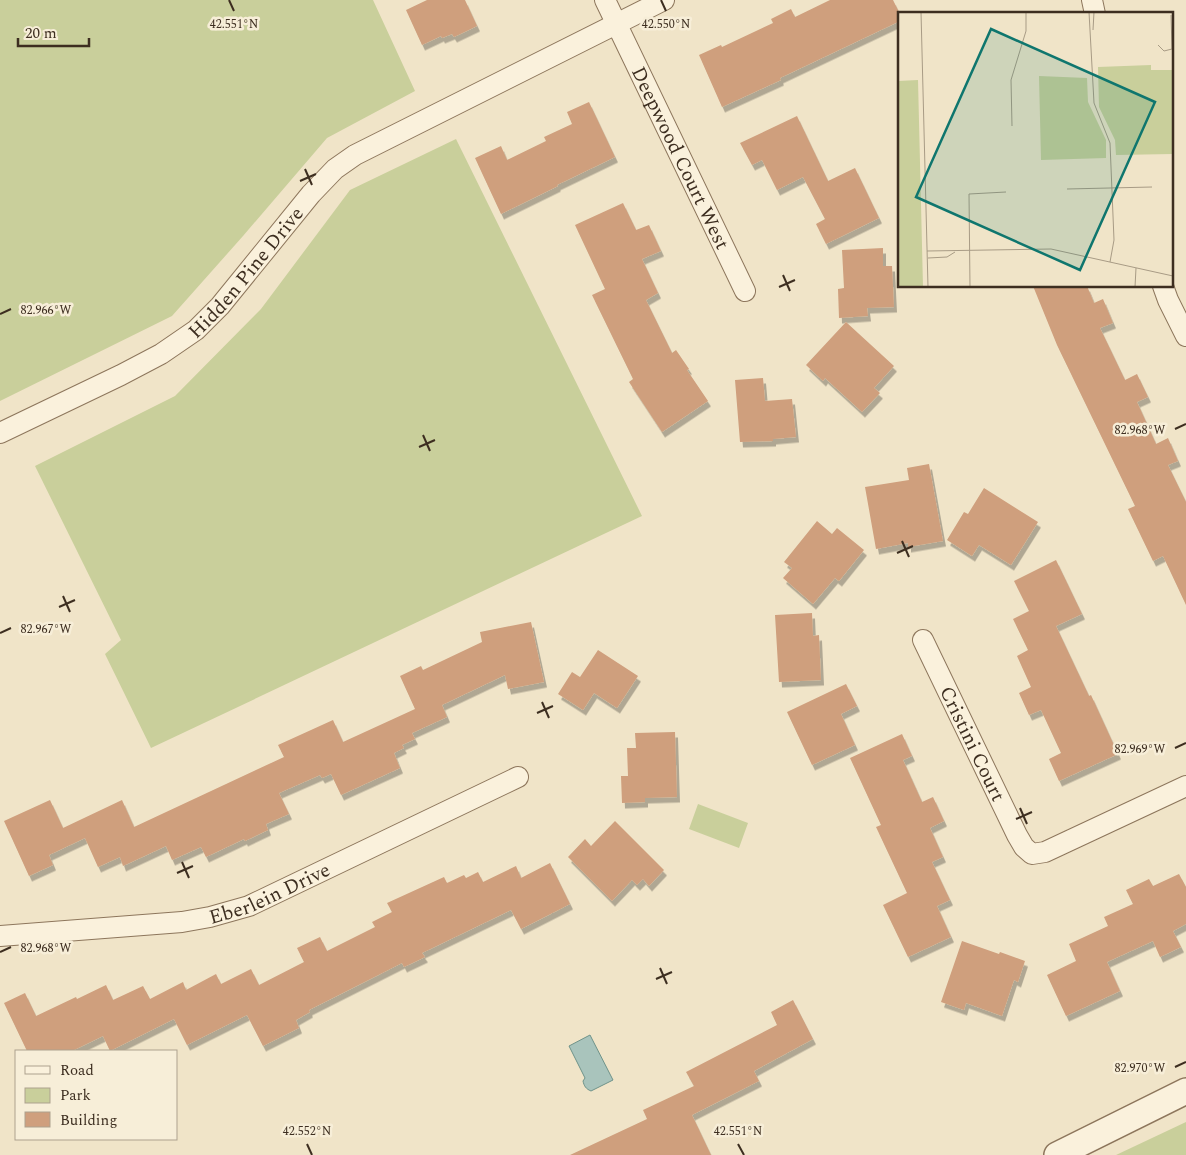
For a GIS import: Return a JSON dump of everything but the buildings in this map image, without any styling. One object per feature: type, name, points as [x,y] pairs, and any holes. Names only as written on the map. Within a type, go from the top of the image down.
[{"type":"street","name":"Deepwood Court West","points":[[605,0],[745,291]]},
{"type":"street","name":"Hidden Pine Drive","points":[[0,433],[161,354],[196,330],[220,306],[311,194],[335,170],[356,155],[664,0]]},
{"type":"street","points":[[1164,288],[1186,336]]},
{"type":"street","name":"Cristini Court","points":[[923,640],[1017,835],[1024,847],[1032,854],[1045,852],[1186,786]]},
{"type":"street","name":"Eberlein Drive","points":[[0,936],[182,922],[210,917],[248,906],[518,777]]},
{"type":"street","points":[[1056,1155],[1186,1091]]},
{"type":"green space","points":[[0,0],[373,0],[415,91],[327,138],[172,316],[0,401]]},
{"type":"green space","points":[[456,139],[642,516],[151,748],[105,654],[121,640],[35,466],[175,396],[261,309],[350,190]]},
{"type":"green space","points":[[698,804],[748,823],[739,848],[689,829]]},
{"type":"green space","points":[[1186,1122],[1186,1155],[1116,1155]]},
{"type":"water","points":[[590,1035],[613,1080],[591,1091],[585,1086],[583,1081],[585,1078],[569,1046]]}]
